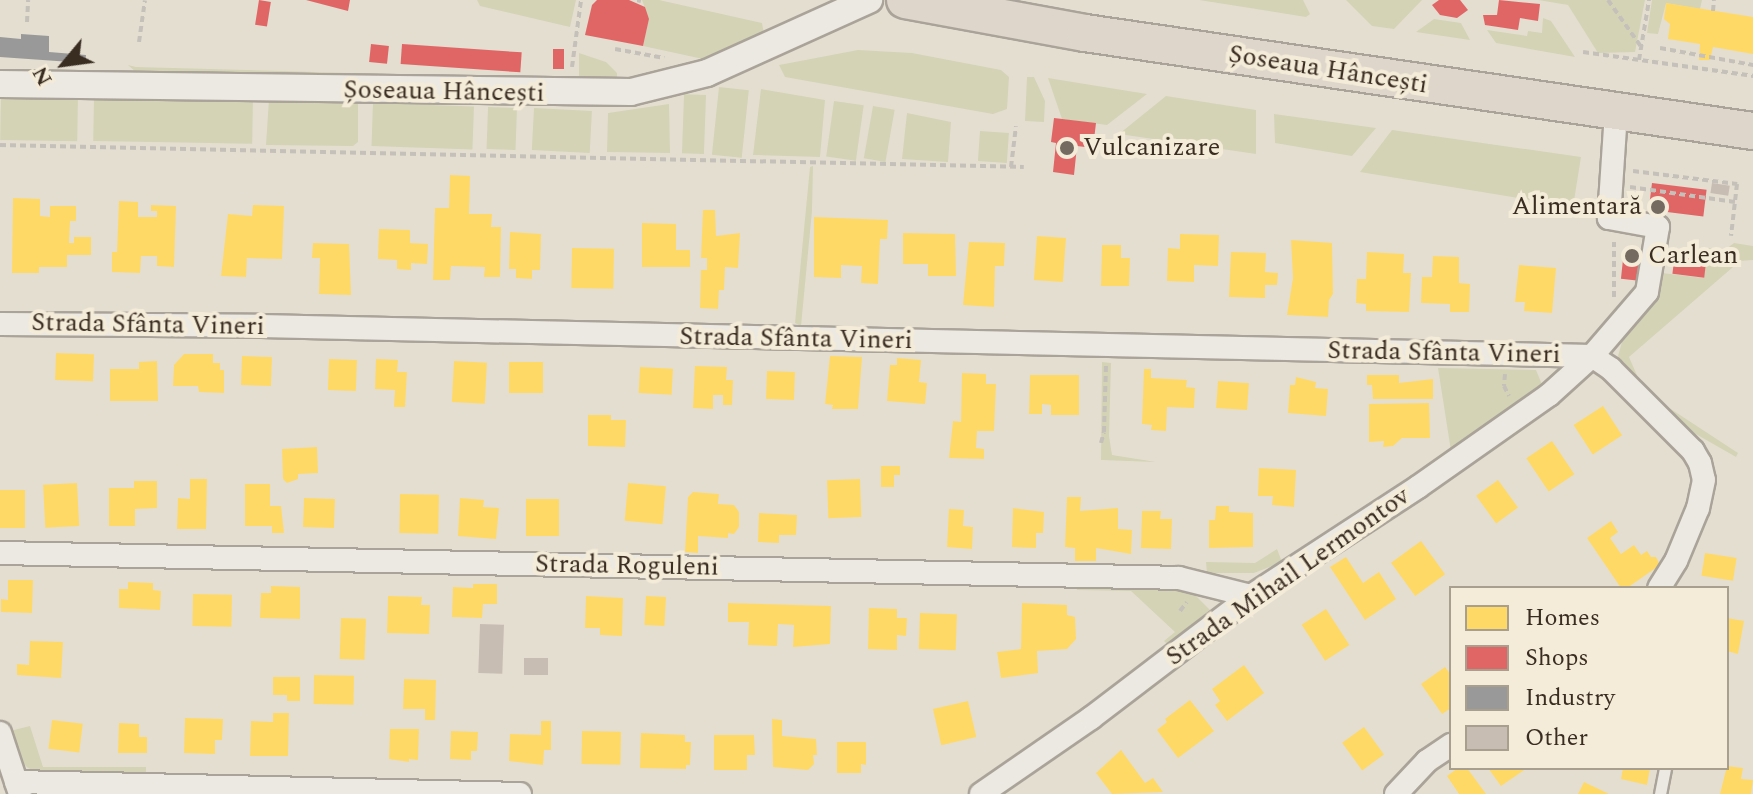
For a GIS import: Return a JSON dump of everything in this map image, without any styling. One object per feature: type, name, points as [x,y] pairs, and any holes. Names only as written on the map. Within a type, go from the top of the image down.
[{"type":"highway","name":"Șoseaua Hâncești","points":[[905,0],[1085,33],[1616,113],[1738,125]]},
{"type":"street","name":"Șoseaua Hâncești","points":[[0,84],[631,92],[707,73],[869,0]]},
{"type":"street","points":[[1615,219],[1609,218],[1616,113]]},
{"type":"street","name":"Strada Mihail Lermontov","points":[[981,794],[1091,718],[1251,596],[1418,487],[1525,412],[1592,356],[1647,292],[1658,227],[1615,219]]},
{"type":"street","name":"Strada Sfânta Vineri","points":[[0,324],[261,326],[1592,356]]},
{"type":"street","points":[[1592,356],[1693,451],[1700,463],[1704,480],[1698,508],[1676,561],[1660,586]]},
{"type":"street","name":"Strada Roguleni","points":[[0,553],[1179,578],[1251,596]]},
{"type":"street","points":[[0,733],[18,788],[520,794]]},
{"type":"street","points":[[1396,794],[1427,761],[1449,746]]},
{"type":"lane","points":[[1660,794],[1665,770]]},
{"type":"path","points":[[27,22],[28,0]]},
{"type":"path","points":[[139,42],[145,0]]},
{"type":"path","points":[[571,93],[573,38],[581,0]]},
{"type":"path","points":[[1608,0],[1642,48]]},
{"type":"path","points":[[1639,60],[1649,0]]},
{"type":"path","points":[[1713,11],[1714,0]]},
{"type":"path","points":[[1660,48],[1753,65]]},
{"type":"path","points":[[1583,52],[1753,76]]},
{"type":"path","points":[[1011,167],[1016,126]]},
{"type":"path","points":[[0,145],[1024,167]]},
{"type":"path","points":[[1629,171],[1737,184],[1731,236]]},
{"type":"path","points":[[1627,186],[1735,202]]},
{"type":"path","points":[[1614,332],[1615,219]]},
{"type":"path","points":[[1101,443],[1105,422],[1106,346]]},
{"type":"path","points":[[1506,354],[1504,386],[1525,412]]},
{"type":"green space","points":[[477,0],[576,0],[570,27],[480,6]]},
{"type":"green space","points":[[642,0],[659,0],[762,23],[764,34],[758,40],[703,59],[643,46],[649,19]]},
{"type":"green space","points":[[1199,0],[1303,0],[1310,14],[1306,17]]},
{"type":"green space","points":[[1346,0],[1422,0],[1394,29],[1372,26]]},
{"type":"green space","points":[[1538,0],[1645,0],[1635,52],[1598,53],[1568,5]]},
{"type":"green space","points":[[1652,0],[1702,0],[1700,9],[1666,3],[1658,34],[1647,33]]},
{"type":"green space","points":[[1543,18],[1551,21],[1575,57],[1496,43],[1487,30],[1527,36],[1528,31],[1542,33]]},
{"type":"green space","points":[[1434,19],[1461,23],[1470,40],[1416,32]]},
{"type":"green space","points":[[858,50],[912,53],[1001,70],[1009,77],[1007,109],[993,114],[785,77],[779,65]]},
{"type":"green space","points":[[579,53],[606,62],[617,73],[617,80],[579,80]]},
{"type":"green space","points":[[128,65],[136,67],[566,79],[138,74]]},
{"type":"green space","points":[[1027,77],[1034,77],[1045,101],[1044,122],[1025,121]]},
{"type":"green space","points":[[1048,78],[1147,94],[1107,125],[1062,119]]},
{"type":"green space","points":[[719,87],[749,90],[742,158],[712,155]]},
{"type":"green space","points":[[761,89],[825,100],[820,157],[753,155]]},
{"type":"green space","points":[[684,94],[706,95],[704,154],[682,153]]},
{"type":"green space","points":[[1,95],[78,96],[77,141],[0,140]]},
{"type":"green space","points":[[94,96],[253,99],[252,144],[93,141]]},
{"type":"green space","points":[[1166,96],[1256,110],[1256,154],[1119,134]]},
{"type":"green space","points":[[269,99],[358,102],[358,142],[353,146],[266,145]]},
{"type":"green space","points":[[834,101],[864,105],[856,161],[826,156]]},
{"type":"green space","points":[[373,103],[474,107],[472,149],[371,146]]},
{"type":"green space","points":[[669,104],[670,153],[607,152],[608,113]]},
{"type":"green space","points":[[873,106],[895,110],[885,162],[864,158]]},
{"type":"green space","points":[[488,107],[517,108],[516,150],[487,149]]},
{"type":"green space","points":[[534,108],[592,111],[590,153],[532,150]]},
{"type":"green space","points":[[907,113],[951,122],[948,162],[902,159]]},
{"type":"green space","points":[[1274,114],[1376,128],[1352,156],[1275,143]]},
{"type":"green space","points":[[1392,130],[1581,157],[1573,207],[1360,172]]},
{"type":"green space","points":[[980,131],[1009,133],[1007,163],[978,161]]},
{"type":"green space","points":[[813,166],[801,326],[795,323],[810,167]]},
{"type":"green space","points":[[1734,243],[1753,246],[1753,260],[1740,261],[1629,357],[1639,380],[1654,398],[1738,453],[1736,457],[1673,421],[1624,369],[1618,356],[1622,342],[1650,304],[1662,273],[1704,278],[1708,248],[1726,249]]},
{"type":"green space","points":[[1102,362],[1111,363],[1109,436],[1112,455],[1156,462],[1101,460]]},
{"type":"green space","points":[[1438,368],[1536,370],[1543,387],[1451,451]]},
{"type":"green space","points":[[1277,549],[1282,562],[1254,573],[1207,573],[1206,562],[1255,563]]},
{"type":"green space","points":[[1076,587],[1179,588],[1191,591],[1210,610],[1168,645],[1164,641],[1175,632],[1131,591],[1077,590]]},
{"type":"green space","points":[[30,726],[43,767],[146,767],[146,777],[40,773],[28,768],[21,761],[10,731]]},
{"type":"building: Homes","points":[[1666,3],[1753,17],[1753,54],[1713,47],[1710,60],[1699,60],[1700,44],[1668,39],[1670,24],[1664,19]]},
{"type":"building: Homes","points":[[450,175],[470,176],[469,214],[492,214],[491,227],[501,227],[500,277],[484,277],[485,267],[451,266],[450,280],[433,280],[435,208],[449,208]]},
{"type":"building: Homes","points":[[13,198],[40,199],[40,216],[50,217],[50,206],[76,206],[76,221],[70,221],[69,243],[74,243],[74,237],[91,237],[91,255],[67,255],[67,267],[39,267],[39,273],[12,273]]},
{"type":"building: Homes","points":[[119,201],[138,202],[138,217],[157,217],[157,211],[151,211],[151,205],[176,206],[174,267],[157,266],[157,256],[141,256],[140,273],[112,272],[112,252],[117,252]]},
{"type":"building: Homes","points":[[253,205],[284,206],[282,259],[247,258],[246,277],[221,276],[228,214],[252,216]]},
{"type":"building: Homes","points":[[703,210],[715,210],[716,236],[740,233],[738,268],[725,267],[724,290],[719,290],[718,309],[700,308],[701,270],[707,270],[707,258],[701,258]]},
{"type":"building: Homes","points":[[814,217],[888,220],[887,239],[880,239],[878,284],[861,283],[862,266],[841,265],[841,278],[814,277]]},
{"type":"building: Homes","points":[[642,223],[676,224],[676,250],[690,250],[690,267],[642,267]]},
{"type":"building: Homes","points":[[379,229],[410,230],[410,243],[428,244],[427,264],[411,263],[411,270],[397,269],[397,260],[378,259]]},
{"type":"building: Homes","points":[[510,232],[541,234],[540,270],[532,270],[532,279],[516,278],[516,269],[509,269]]},
{"type":"building: Homes","points":[[903,233],[955,234],[956,276],[928,276],[928,264],[903,264]]},
{"type":"building: Homes","points":[[1180,234],[1219,235],[1218,266],[1194,265],[1194,282],[1167,281],[1168,248],[1180,249]]},
{"type":"building: Homes","points":[[1037,236],[1066,238],[1063,282],[1034,280]]},
{"type":"building: Homes","points":[[1291,240],[1332,243],[1333,294],[1329,300],[1328,317],[1287,315],[1293,278]]},
{"type":"building: Homes","points":[[969,242],[1005,243],[1004,266],[995,266],[994,307],[963,305]]},
{"type":"building: Homes","points":[[313,243],[349,244],[351,295],[319,294],[320,258],[312,258]]},
{"type":"building: Homes","points":[[1102,245],[1121,245],[1121,258],[1130,258],[1129,286],[1101,286]]},
{"type":"building: Homes","points":[[572,248],[614,249],[613,289],[571,288]]},
{"type":"building: Homes","points":[[1231,252],[1266,253],[1265,272],[1278,273],[1277,285],[1265,285],[1265,298],[1229,297]]},
{"type":"building: Homes","points":[[1367,252],[1404,254],[1403,273],[1411,273],[1409,312],[1366,311],[1366,304],[1356,303],[1357,279],[1366,279]]},
{"type":"building: Homes","points":[[1433,256],[1459,257],[1459,283],[1470,284],[1469,312],[1450,312],[1450,304],[1421,303],[1422,277],[1432,277]]},
{"type":"building: Homes","points":[[1519,265],[1556,268],[1552,313],[1524,311],[1525,302],[1515,302]]},
{"type":"building: Homes","points":[[56,353],[94,354],[93,381],[55,380]]},
{"type":"building: Homes","points":[[184,354],[213,354],[213,363],[220,363],[220,370],[224,370],[224,393],[199,392],[198,386],[173,386],[174,365]]},
{"type":"building: Homes","points":[[242,356],[272,357],[271,386],[241,385]]},
{"type":"building: Homes","points":[[830,356],[862,357],[858,409],[832,409],[833,405],[825,404]]},
{"type":"building: Homes","points":[[897,358],[921,360],[919,382],[927,383],[925,404],[887,401],[890,365],[897,365]]},
{"type":"building: Homes","points":[[329,359],[357,360],[356,391],[328,390]]},
{"type":"building: Homes","points":[[376,359],[398,360],[397,372],[407,372],[405,407],[394,407],[395,390],[375,389]]},
{"type":"building: Homes","points":[[157,361],[158,401],[110,401],[110,369],[139,369],[139,362]]},
{"type":"building: Homes","points":[[454,361],[487,363],[485,404],[452,402]]},
{"type":"building: Homes","points":[[509,362],[543,362],[543,393],[509,393]]},
{"type":"building: Homes","points":[[695,366],[727,367],[726,380],[733,380],[732,405],[723,405],[723,395],[713,395],[713,409],[693,408]]},
{"type":"building: Homes","points":[[640,367],[673,369],[672,395],[639,393]]},
{"type":"building: Homes","points":[[1144,369],[1151,369],[1151,378],[1187,380],[1186,387],[1195,388],[1194,408],[1167,407],[1166,431],[1151,430],[1152,425],[1142,424]]},
{"type":"building: Homes","points":[[767,371],[795,372],[794,400],[766,399]]},
{"type":"building: Homes","points":[[962,373],[986,374],[986,384],[996,384],[994,431],[977,431],[976,448],[984,449],[984,459],[949,458],[953,421],[961,422]]},
{"type":"building: Homes","points":[[1030,375],[1079,375],[1079,415],[1051,415],[1051,405],[1042,404],[1042,414],[1029,414]]},
{"type":"building: Homes","points":[[1367,375],[1399,375],[1399,383],[1433,379],[1433,399],[1373,399],[1372,385],[1367,385]]},
{"type":"building: Homes","points":[[1296,377],[1316,382],[1315,388],[1328,389],[1326,416],[1288,413],[1290,385],[1295,385]]},
{"type":"building: Homes","points":[[1218,381],[1249,383],[1247,410],[1216,408]]},
{"type":"building: Homes","points":[[1429,403],[1430,438],[1402,438],[1393,446],[1383,447],[1384,441],[1369,442],[1369,404]]},
{"type":"building: Homes","points":[[1603,406],[1622,435],[1593,454],[1574,425]]},
{"type":"building: Homes","points":[[588,415],[611,415],[611,420],[626,420],[625,447],[588,446]]},
{"type":"building: Homes","points":[[1552,441],[1574,474],[1549,491],[1526,458]]},
{"type":"building: Homes","points":[[317,447],[318,473],[298,474],[298,479],[287,483],[283,479],[282,449]]},
{"type":"building: Homes","points":[[881,466],[900,466],[900,475],[894,475],[894,487],[881,487]]},
{"type":"building: Homes","points":[[1259,468],[1296,470],[1294,507],[1272,505],[1273,496],[1258,496]]},
{"type":"building: Homes","points":[[190,479],[207,479],[206,529],[177,529],[178,498],[190,499]]},
{"type":"building: Homes","points":[[860,479],[861,517],[828,518],[827,480]]},
{"type":"building: Homes","points":[[1498,480],[1518,508],[1496,523],[1476,496]]},
{"type":"building: Homes","points":[[134,481],[157,481],[157,508],[135,509],[135,526],[109,526],[109,488],[134,488]]},
{"type":"building: Homes","points":[[77,483],[79,526],[45,528],[43,485]]},
{"type":"building: Homes","points":[[628,483],[666,486],[663,524],[625,521]]},
{"type":"building: Homes","points":[[245,484],[270,484],[270,506],[281,506],[284,533],[272,533],[272,526],[245,526]]},
{"type":"building: Homes","points":[[0,490],[25,490],[25,528],[0,528]]},
{"type":"building: Homes","points":[[693,492],[719,494],[718,504],[734,505],[739,512],[739,527],[734,534],[728,533],[728,538],[698,536],[698,553],[685,552],[688,497]]},
{"type":"building: Homes","points":[[400,494],[439,495],[438,534],[399,533]]},
{"type":"building: Homes","points":[[1067,497],[1081,497],[1080,511],[1118,508],[1118,529],[1132,530],[1131,554],[1096,548],[1096,561],[1075,561],[1075,548],[1065,547]]},
{"type":"building: Homes","points":[[304,498],[335,499],[334,528],[303,527]]},
{"type":"building: Homes","points":[[460,498],[484,500],[483,507],[499,508],[496,539],[458,536]]},
{"type":"building: Homes","points":[[526,499],[559,499],[559,536],[526,536]]},
{"type":"building: Homes","points":[[1216,506],[1229,506],[1229,512],[1253,513],[1253,547],[1209,548],[1209,520],[1215,520]]},
{"type":"building: Homes","points":[[1013,508],[1044,512],[1043,533],[1036,533],[1036,548],[1012,547]]},
{"type":"building: Homes","points":[[949,509],[964,510],[963,526],[973,527],[972,549],[947,547]]},
{"type":"building: Homes","points":[[1142,511],[1161,511],[1160,519],[1172,519],[1171,549],[1141,548]]},
{"type":"building: Homes","points":[[759,513],[797,515],[796,535],[779,535],[779,543],[758,542]]},
{"type":"building: Homes","points":[[1611,521],[1618,532],[1610,538],[1621,554],[1634,545],[1641,555],[1647,551],[1651,557],[1656,557],[1660,565],[1630,586],[1620,586],[1587,538]]},
{"type":"building: Homes","points":[[1421,541],[1445,574],[1415,596],[1391,563]]},
{"type":"building: Homes","points":[[1705,553],[1737,558],[1733,581],[1701,576]]},
{"type":"building: Homes","points":[[1346,557],[1363,583],[1379,572],[1396,599],[1365,620],[1330,567]]},
{"type":"building: Homes","points":[[8,580],[33,580],[32,613],[1,612],[1,599],[8,600]]},
{"type":"building: Homes","points":[[128,582],[153,583],[153,590],[161,591],[160,610],[119,608],[119,589],[128,589]]},
{"type":"building: Homes","points":[[473,584],[497,584],[497,604],[483,604],[482,618],[452,617],[453,587],[473,588]]},
{"type":"building: Homes","points":[[271,586],[300,587],[300,619],[260,618],[261,593],[271,593]]},
{"type":"building: Homes","points":[[193,594],[232,595],[231,627],[192,626]]},
{"type":"building: Homes","points":[[388,596],[422,597],[421,605],[430,605],[429,634],[387,633]]},
{"type":"building: Homes","points":[[586,596],[623,598],[622,636],[600,635],[600,628],[585,628]]},
{"type":"building: Homes","points":[[646,596],[666,597],[664,626],[644,625]]},
{"type":"building: Homes","points":[[728,603],[831,606],[830,644],[793,647],[794,625],[778,624],[777,646],[748,645],[749,622],[728,622]]},
{"type":"building: Homes","points":[[1022,603],[1067,605],[1067,615],[1075,617],[1076,639],[1067,649],[1037,651],[1038,673],[1001,678],[997,652],[1021,649]]},
{"type":"building: Homes","points":[[869,608],[897,609],[897,618],[907,618],[906,636],[897,635],[897,650],[868,649]]},
{"type":"building: Homes","points":[[1326,609],[1349,645],[1325,661],[1302,625]]},
{"type":"building: Homes","points":[[920,613],[957,614],[956,650],[919,649]]},
{"type":"building: Homes","points":[[341,618],[366,619],[365,660],[340,659]]},
{"type":"building: Homes","points":[[1729,618],[1744,621],[1738,654],[1729,652]]},
{"type":"building: Homes","points":[[30,641],[63,642],[61,678],[17,675],[17,664],[29,665]]},
{"type":"building: Homes","points":[[1244,665],[1264,693],[1227,721],[1215,705],[1220,701],[1212,689]]},
{"type":"building: Homes","points":[[1445,667],[1449,672],[1449,709],[1442,714],[1421,684]]},
{"type":"building: Homes","points":[[314,675],[354,676],[353,705],[313,704]]},
{"type":"building: Homes","points":[[273,677],[300,677],[300,701],[287,701],[287,695],[273,695]]},
{"type":"building: Homes","points":[[404,679],[436,680],[435,720],[425,720],[425,709],[403,709]]},
{"type":"building: Homes","points":[[1190,700],[1214,731],[1178,758],[1157,730],[1167,722],[1165,719]]},
{"type":"building: Homes","points":[[968,701],[976,737],[941,745],[933,709]]},
{"type":"building: Homes","points":[[273,713],[289,713],[288,756],[250,756],[251,721],[273,722]]},
{"type":"building: Homes","points":[[185,718],[223,719],[222,740],[215,740],[215,754],[184,753]]},
{"type":"building: Homes","points":[[772,719],[782,720],[782,736],[816,739],[817,755],[813,755],[814,764],[808,770],[773,767]]},
{"type":"building: Homes","points":[[52,720],[83,724],[79,753],[48,749]]},
{"type":"building: Homes","points":[[541,721],[551,721],[551,750],[544,750],[543,765],[509,761],[510,734],[541,735]]},
{"type":"building: Homes","points":[[119,723],[139,724],[139,737],[147,737],[147,753],[118,753]]},
{"type":"building: Homes","points":[[1364,727],[1384,755],[1362,770],[1342,743]]},
{"type":"building: Homes","points":[[390,729],[419,729],[418,760],[389,759]]},
{"type":"building: Homes","points":[[451,731],[478,732],[477,751],[471,751],[471,760],[450,759]]},
{"type":"building: Homes","points":[[582,731],[621,732],[620,765],[581,764]]},
{"type":"building: Homes","points":[[641,733],[685,735],[685,742],[691,742],[690,765],[686,765],[686,769],[640,768]]},
{"type":"building: Homes","points":[[714,735],[754,735],[755,755],[747,755],[747,770],[714,770]]},
{"type":"building: Homes","points":[[837,742],[866,742],[866,765],[861,764],[861,773],[837,773]]},
{"type":"building: Homes","points":[[1121,750],[1145,783],[1153,778],[1163,792],[1112,794],[1096,773]]},
{"type":"building: Homes","points":[[1729,766],[1743,768],[1741,779],[1753,780],[1751,794],[1720,794]]},
{"type":"building: Homes","points":[[1455,770],[1468,770],[1486,794],[1459,794],[1447,776]]},
{"type":"building: Homes","points":[[1489,770],[1524,770],[1501,786]]},
{"type":"building: Homes","points":[[1623,770],[1650,770],[1647,785],[1621,779]]},
{"type":"building: Homes","points":[[1584,782],[1609,794],[1578,794]]},
{"type":"building: Shops","points":[[259,0],[271,2],[267,27],[255,25]]},
{"type":"building: Shops","points":[[306,0],[350,0],[348,11]]},
{"type":"building: Shops","points":[[597,0],[629,0],[645,7],[649,19],[643,46],[585,35],[592,5]]},
{"type":"building: Shops","points":[[1439,0],[1460,0],[1468,10],[1457,18],[1440,15],[1432,5]]},
{"type":"building: Shops","points":[[1499,0],[1540,4],[1538,21],[1520,18],[1518,30],[1485,25],[1483,15],[1497,15]]},
{"type":"building: Shops","points":[[371,44],[389,46],[387,64],[369,62]]},
{"type":"building: Shops","points":[[402,44],[522,52],[520,72],[401,64]]},
{"type":"building: Shops","points":[[553,49],[564,49],[564,69],[553,69]]},
{"type":"building: Shops","points":[[1054,118],[1096,123],[1093,148],[1077,146],[1074,175],[1053,172],[1056,143],[1051,142]]},
{"type":"building: Shops","points":[[1652,183],[1707,190],[1703,217],[1649,210]]},
{"type":"building: Shops","points":[[1624,250],[1642,252],[1639,281],[1621,279]]},
{"type":"building: Shops","points":[[1675,253],[1707,257],[1704,278],[1672,274]]},
{"type":"building: Industry","points":[[21,34],[49,36],[49,52],[86,55],[85,63],[0,57],[0,37],[21,39]]},
{"type":"building: Other","points":[[1712,183],[1730,186],[1728,196],[1710,193]]},
{"type":"building: Other","points":[[480,624],[504,625],[502,674],[478,673]]},
{"type":"building: Other","points":[[524,658],[548,658],[548,675],[524,675]]},
{"type":"place","name":"Vulcanizare","points":[[1067,148]]},
{"type":"place","name":"Alimentară","points":[[1658,207]]},
{"type":"place","name":"Carlean","points":[[1632,256]]}]
